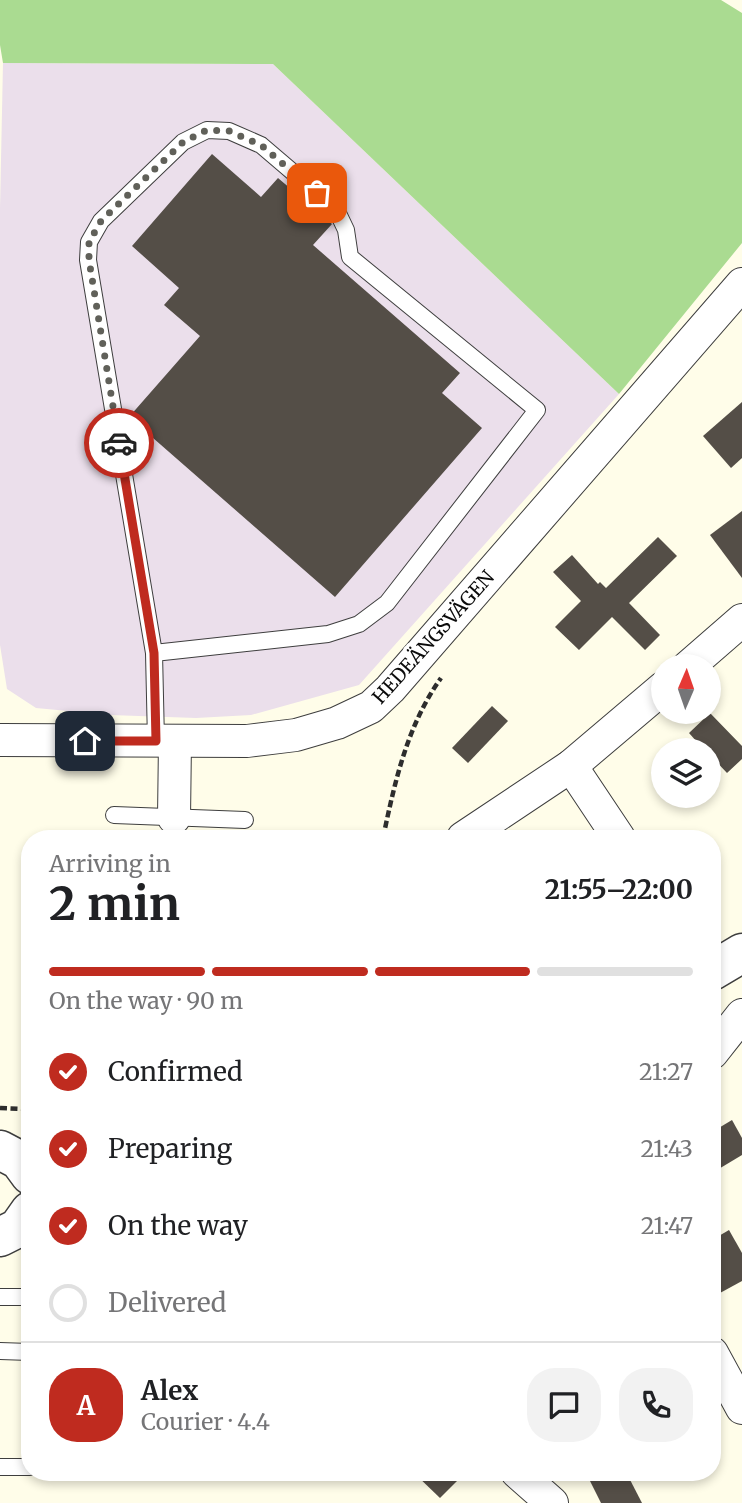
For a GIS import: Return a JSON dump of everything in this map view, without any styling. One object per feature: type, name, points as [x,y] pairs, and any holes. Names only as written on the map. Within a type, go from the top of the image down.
[{"type":"street","name":"HEDEÄNGSVÄGEN","points":[[0,740],[247,741],[296,735],[337,723],[370,707],[390,689],[742,284]]},
{"type":"street","points":[[703,654],[742,620]]},
{"type":"street","points":[[475,830],[571,766],[651,698]]},
{"type":"street","points":[[166,741],[174,818]]},
{"type":"street","points":[[571,766],[614,830]]},
{"type":"street","points":[[721,966],[742,953]]},
{"type":"street","points":[[721,1042],[742,1015]]},
{"type":"street","points":[[0,1150],[21,1163]]},
{"type":"street","points":[[0,1237],[21,1224]]},
{"type":"street","points":[[721,1370],[742,1408]]},
{"type":"street","points":[[527,1481],[552,1503]]},
{"type":"lane","points":[[154,653],[328,634],[359,624],[387,603],[537,410],[350,257],[346,230],[336,209],[261,145],[229,131],[207,130],[183,142],[101,221],[89,242],[89,260],[166,741]]},
{"type":"lane","points":[[114,816],[245,820]]},
{"type":"lane","points":[[0,1297],[21,1297]]},
{"type":"lane","points":[[0,1351],[21,1352]]},
{"type":"lane","points":[[0,1467],[21,1467]]},
{"type":"path","points":[[385,830],[412,727],[426,699],[446,671]]},
{"type":"path","points":[[0,1108],[21,1109]]},
{"type":"shaded area","points":[[3,63],[273,64],[619,394],[359,685],[251,715],[196,718],[110,715],[36,708],[7,689],[0,645],[0,209]]},
{"type":"green space","points":[[0,0],[721,0],[742,13],[742,243],[619,394],[273,64],[3,63],[0,45]]},
{"type":"building","points":[[212,154],[261,197],[278,178],[332,224],[313,245],[460,373],[442,393],[482,428],[335,597],[129,417],[200,336],[164,305],[179,288],[132,246]]},
{"type":"building","points":[[742,402],[742,458],[731,468],[703,436]]},
{"type":"building","points":[[742,511],[742,578],[710,535]]},
{"type":"building","points":[[658,537],[677,556],[629,603],[660,635],[645,650],[612,617],[579,650],[555,627],[581,601],[553,572],[572,555],[598,584],[600,582],[606,588]]},
{"type":"building","points":[[492,706],[508,721],[468,763],[452,748]]},
{"type":"building","points":[[698,724],[721,724],[742,746],[742,759],[727,773],[721,767],[721,738],[693,738],[689,733]]},
{"type":"building","points":[[732,1120],[742,1138],[742,1155],[721,1168],[721,1127]]},
{"type":"building","points":[[729,1230],[742,1253],[742,1281],[721,1292],[721,1235]]},
{"type":"building","points":[[422,1481],[457,1481],[440,1498]]},
{"type":"building","points":[[590,1481],[631,1481],[642,1503],[601,1503]]},
{"type":"way so far","points":[[119,443],[89,260],[89,242],[101,221],[183,142],[207,130],[229,131],[261,145],[317,193]]},
{"type":"route","points":[[85,741],[156,741],[154,653],[119,443]]}]
